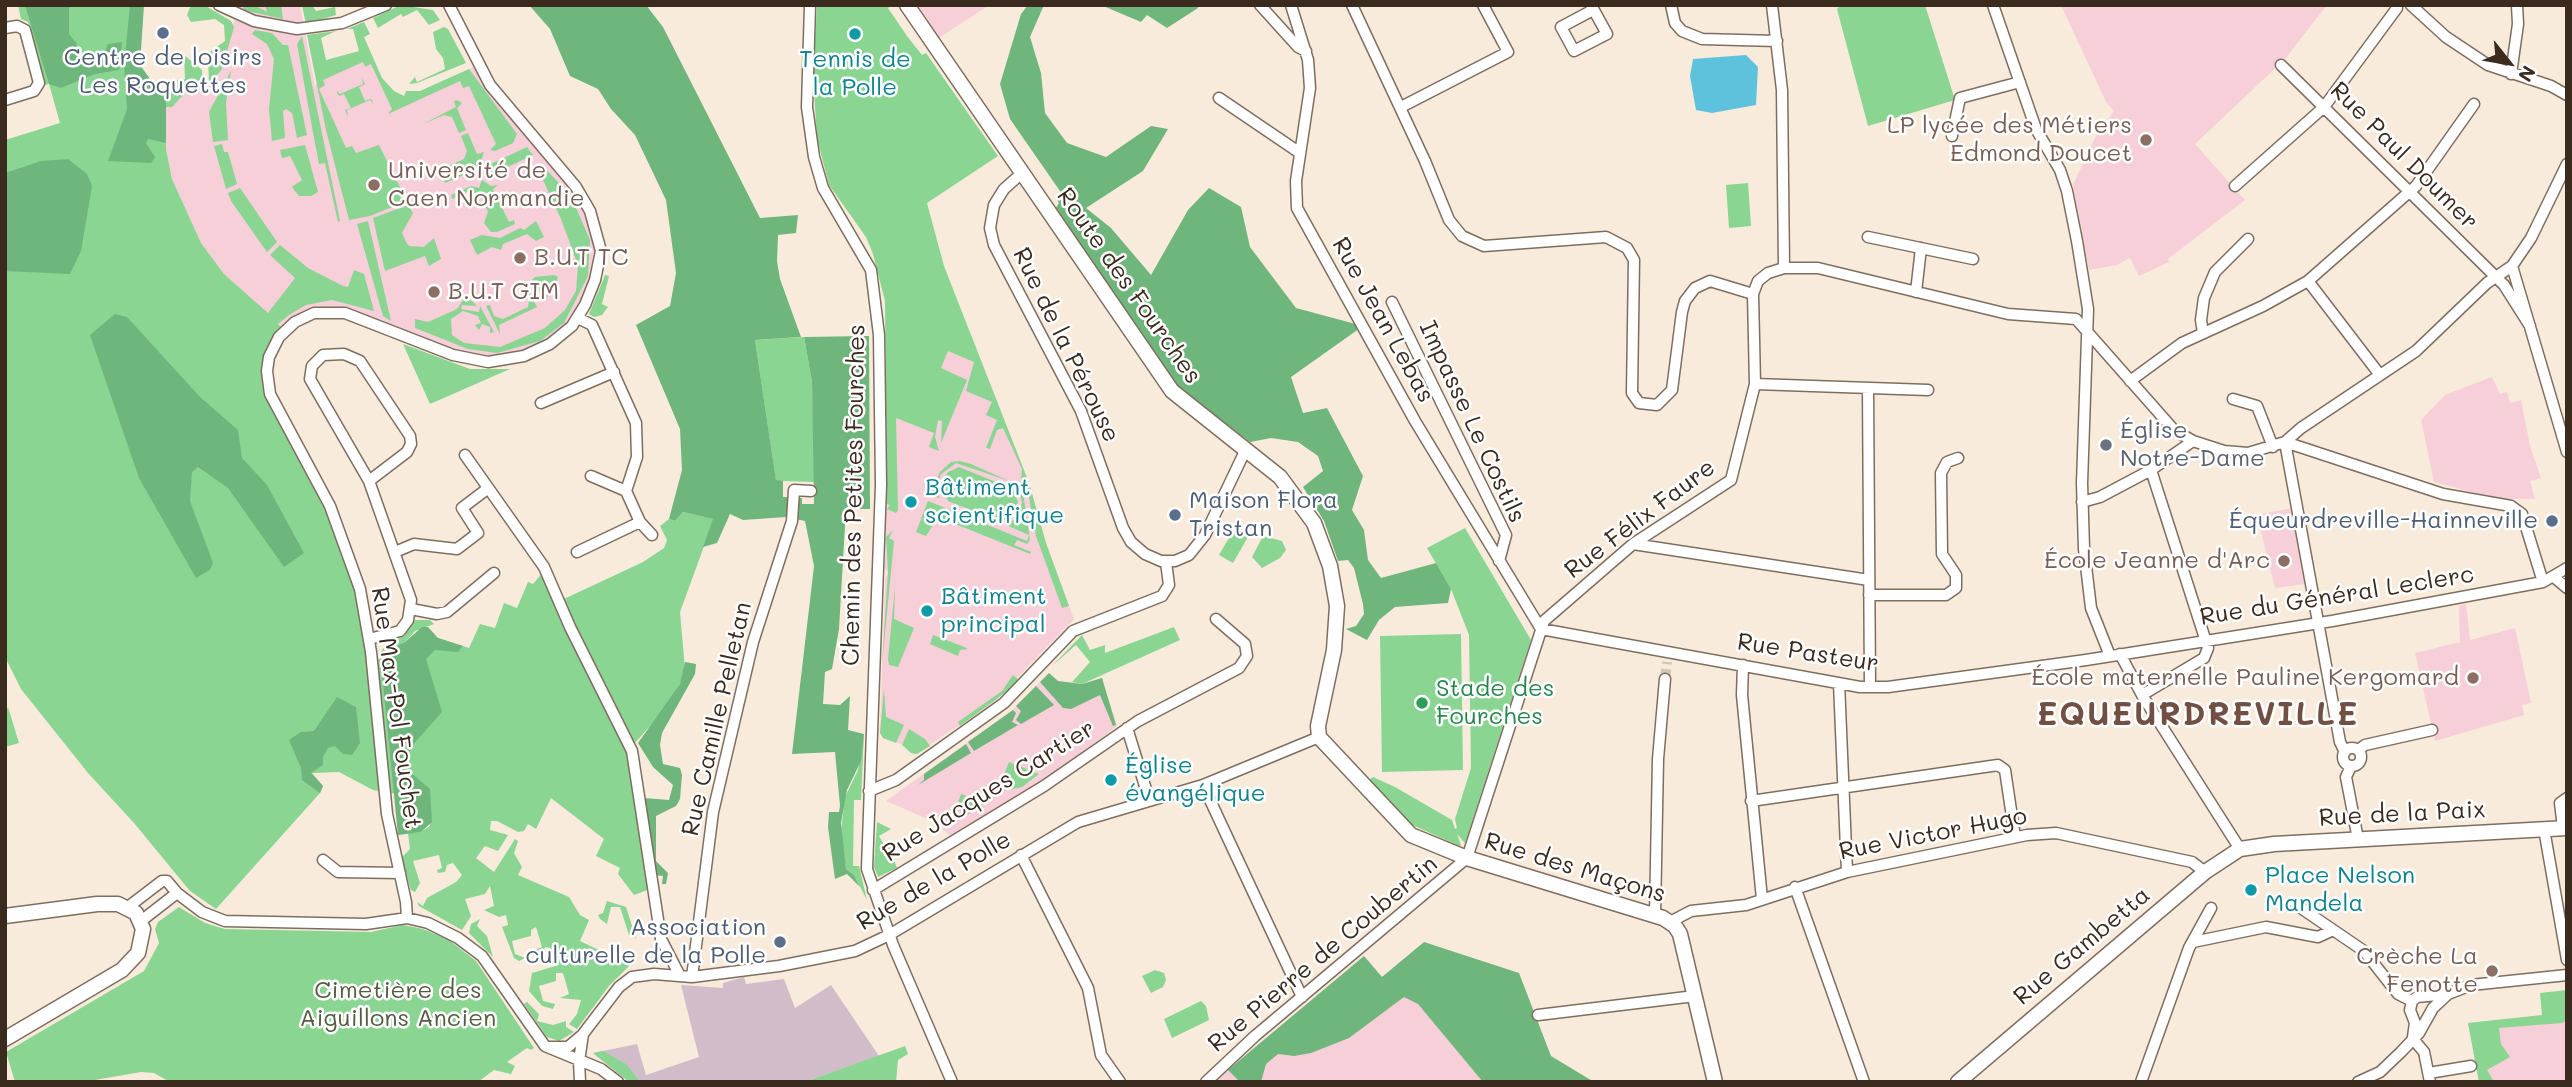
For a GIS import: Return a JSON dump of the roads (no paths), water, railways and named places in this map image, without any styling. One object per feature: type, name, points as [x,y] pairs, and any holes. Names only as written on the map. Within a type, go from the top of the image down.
[{"type":"main road","name":"Route des Fourches","points":[[907,5],[1172,391],[1192,410],[1246,449],[1295,494],[1321,537],[1335,586],[1337,626],[1318,726],[1319,737]]},
{"type":"main road","name":"Rue des Maçons","points":[[1319,737],[1402,828],[1466,858],[1655,915],[1670,922],[1680,934],[1715,1082]]},
{"type":"main road","name":"Rue de la Paix","points":[[2239,849],[2259,845],[2565,828]]},
{"type":"main road","name":"Rue Gambetta","points":[[1958,1082],[2205,872],[2239,849]]},
{"type":"main road","points":[[5,916],[97,904],[128,907],[141,922],[141,946],[126,966],[5,1039]]},
{"type":"street","points":[[219,5],[264,24],[297,29],[346,22],[386,5]]},
{"type":"street","name":"Rue Max-Pol Fouchet","points":[[407,918],[387,814],[369,639],[355,569],[337,520],[270,394],[267,365],[275,342],[290,326],[308,316],[340,312],[453,355],[497,362],[524,356],[550,344],[578,318],[593,286],[600,255],[599,237],[590,211],[576,187],[487,80],[449,5]]},
{"type":"street","name":"Chemin des Petites Fourches","points":[[810,5],[807,107],[814,157],[823,188],[871,270],[878,312],[881,485],[867,869],[889,935],[952,1082]]},
{"type":"street","points":[[1260,5],[1298,47],[1306,51]]},
{"type":"street","name":"Rue Jean Lebas","points":[[1291,5],[1306,51],[1310,88],[1300,153],[1297,208],[1415,421],[1541,629]]},
{"type":"street","points":[[1352,5],[1401,107],[1449,220],[1469,242],[1483,246],[1501,246],[1606,237],[1628,248],[1634,260],[1632,393],[1639,403],[1657,405],[1672,390],[1682,312],[1689,293],[1710,281],[1753,294],[1758,281],[1768,273],[1784,268],[1818,268],[2008,314],[2070,318],[2087,329],[2094,344],[2174,429],[2193,441],[2234,453],[2258,452],[2285,442],[2301,428],[2416,351],[2495,278],[2512,266],[2535,229],[2567,164]]},
{"type":"street","points":[[1401,107],[1508,52],[1483,5]]},
{"type":"street","points":[[1671,5],[1675,23],[1682,31],[1702,39],[1777,41]]},
{"type":"street","points":[[1772,5],[1782,90],[1784,268]]},
{"type":"street","points":[[1993,5],[2035,129],[2060,170],[2067,191],[2087,301],[2082,502],[2091,608],[2115,655],[2239,849]]},
{"type":"street","points":[[2411,5],[2458,46],[2488,65],[2567,95]]},
{"type":"street","points":[[2511,74],[2518,24],[2517,5]]},
{"type":"street","points":[[2235,186],[2324,107],[2397,8]]},
{"type":"street","points":[[5,28],[17,26],[24,30],[39,83],[34,91],[5,100]]},
{"type":"street","name":"Rue Paul Doumer","points":[[2281,65],[2410,190],[2513,296],[2530,326]]},
{"type":"street","points":[[1952,136],[1961,98],[2020,82]]},
{"type":"street","points":[[1219,98],[1300,153]]},
{"type":"street","points":[[2130,381],[2182,343],[2263,306],[2308,281],[2410,190],[2474,104]]},
{"type":"street","name":"Rue de la Pérouse","points":[[1022,173],[1004,189],[994,205],[990,228],[994,245],[1081,411],[1125,533],[1139,550],[1166,562]]},
{"type":"street","points":[[1868,237],[1973,259]]},
{"type":"street","points":[[2203,333],[2201,320],[2204,298],[2214,272],[2248,240]]},
{"type":"street","points":[[1916,292],[1921,248]]},
{"type":"street","points":[[2512,266],[2567,452]]},
{"type":"street","points":[[2308,281],[2380,376]]},
{"type":"street","name":"Rue Félix Faure","points":[[1466,858],[1544,621],[1633,544],[1731,480],[1755,384],[1753,294]]},
{"type":"street","name":"Impasse Le Costils","points":[[1392,302],[1506,535],[1499,561]]},
{"type":"street","points":[[578,318],[592,325],[637,429],[637,457],[626,491],[640,523],[652,535]]},
{"type":"street","points":[[369,481],[409,449],[410,436],[359,361],[348,355],[326,354],[312,366],[310,379],[369,481],[410,594],[411,609],[408,620],[400,631],[369,639]]},
{"type":"street","points":[[541,403],[614,372]]},
{"type":"street","points":[[1755,384],[1928,390]]},
{"type":"street","points":[[1868,388],[1870,687]]},
{"type":"street","points":[[2233,399],[2257,406],[2273,447]]},
{"type":"street","points":[[2082,502],[2100,497],[2151,470],[2193,441]]},
{"type":"street","points":[[2285,442],[2444,494],[2511,506],[2522,514],[2543,582]]},
{"type":"street","points":[[2285,442],[2340,742],[2345,752],[2344,761],[2351,766]]},
{"type":"street","points":[[869,791],[896,780],[995,710],[1073,631],[1162,596],[1169,585],[1166,562],[1185,557],[1199,545],[1246,449]]},
{"type":"street","points":[[465,455],[544,567],[570,627],[632,751],[659,926],[664,947],[680,971],[680,976]]},
{"type":"street","points":[[1869,595],[1946,595],[1956,588],[1956,575],[1942,554],[1941,473],[1947,462],[1958,458]]},
{"type":"street","points":[[2142,695],[2204,658],[2208,648],[2151,470]]},
{"type":"street","points":[[591,476],[626,491]]},
{"type":"street","points":[[395,552],[414,544],[457,549],[478,533],[462,509],[487,489]]},
{"type":"street","name":"Rue Camille Pelletan","points":[[692,977],[713,812],[753,642],[792,521],[794,490],[811,491]]},
{"type":"street","points":[[578,552],[640,523]]},
{"type":"street","points":[[1633,544],[1869,580]]},
{"type":"street","name":"Rue du Général Leclerc","points":[[2115,655],[2318,623],[2543,582],[2555,578],[2567,568]]},
{"type":"street","points":[[411,609],[437,614],[447,612],[494,573]]},
{"type":"street","points":[[2555,578],[2567,588]]},
{"type":"street","name":"Rue Jacques Cartier","points":[[873,890],[1044,786],[1127,728],[1242,665],[1247,656],[1245,644],[1216,619]]},
{"type":"street","name":"Rue Pasteur","points":[[1541,629],[1668,657],[1743,665],[1870,687],[1910,685],[2115,655]]},
{"type":"street","points":[[1743,665],[1741,686],[1762,899]]},
{"type":"street","points":[[1655,915],[1658,759],[1665,679]]},
{"type":"street","points":[[1839,682],[1847,872]]},
{"type":"street","name":"Rue Jacques Cartier","points":[[1127,728],[1149,799]]},
{"type":"street","points":[[2358,750],[2364,745],[2432,730]]},
{"type":"street","name":"Rue de la Polle","points":[[580,1082],[579,1061],[583,1034],[612,995],[629,979],[653,974],[692,977],[846,954],[889,935],[1078,822],[1203,785],[1319,737]]},
{"type":"street","points":[[2345,752],[2353,748],[2358,750]]},
{"type":"street","points":[[2358,750],[2361,761],[2351,766],[2346,777],[2358,839]]},
{"type":"street","points":[[1751,801],[1998,765],[2005,770],[2015,837]]},
{"type":"street","points":[[1203,785],[1302,997]]},
{"type":"street","points":[[2565,828],[2560,803],[2567,798]]},
{"type":"street","points":[[2544,830],[2567,960]]},
{"type":"street","name":"Rue Victor Hugo","points":[[1670,922],[1691,911],[1746,905],[1847,872],[2015,837],[2056,833],[2192,862],[2205,872]]},
{"type":"street","points":[[1021,855],[1084,977],[1090,993],[1101,1055],[1120,1082]]},
{"type":"street","name":"Rue Pierre de Coubertin","points":[[1206,1082],[1466,858]]},
{"type":"street","points":[[323,860],[338,872],[400,873]]},
{"type":"street","points":[[128,907],[162,881],[167,881],[177,893],[207,915],[225,921],[366,924],[407,918],[428,922],[450,933],[482,956],[545,1046],[601,1069],[618,1082]]},
{"type":"street","points":[[1796,887],[1864,1082]]},
{"type":"street","points":[[141,922],[177,893]]},
{"type":"street","points":[[2295,904],[2328,923],[2333,930],[2364,951],[2419,1018],[2448,994],[2470,985],[2567,975]]},
{"type":"street","points":[[2141,1082],[2193,943],[2211,908]]},
{"type":"street","points":[[2193,943],[2262,928],[2290,929],[2318,937],[2333,930]]},
{"type":"street","points":[[1538,1015],[1695,996]]},
{"type":"street","points":[[2413,1039],[2415,1023],[2412,1007],[2417,997],[2429,1008]]},
{"type":"street","points":[[2358,1082],[2380,1072],[2413,1039],[2429,1008]]},
{"type":"street","points":[[545,1046],[568,1047],[583,1034]]},
{"type":"street","points":[[2413,1039],[2422,1048],[2429,1078],[2471,1066]]},
{"type":"water","points":[[1746,55],[1758,67],[1756,105],[1712,113],[1696,110],[1690,76],[1693,59]]},
{"type":"tunnel","points":[[1665,679],[1667,662]]},
{"type":"place","name":"Centre de loisirs Les Roquettes","points":[[163,33]]},
{"type":"place","name":"Tennis de la Polle","points":[[855,34]]},
{"type":"place","name":"LP lycée des Métiers Edmond Doucet","points":[[2146,140]]},
{"type":"place","name":"Université de Caen Normandie","points":[[374,185]]},
{"type":"place","name":"B.U.T TC","points":[[520,258]]},
{"type":"place","name":"B.U.T GIM","points":[[434,292]]},
{"type":"place","name":"Église Notre-Dame","points":[[2106,445]]},
{"type":"place","name":"Bâtiment scientifique","points":[[911,502]]},
{"type":"place","name":"Maison Flora Tristan","points":[[1175,515]]},
{"type":"place","name":"Équeurdreville-Hainneville","points":[[2552,521]]},
{"type":"place","name":"École Jeanne d'Arc","points":[[2284,561]]},
{"type":"place","name":"Bâtiment principal","points":[[927,611]]},
{"type":"place","name":"École maternelle Pauline Kergomard","points":[[2473,678]]},
{"type":"place","name":"Stade des Fourches","points":[[1422,703]]},
{"type":"place","name":"Église évangélique","points":[[1111,780]]},
{"type":"place","name":"Place Nelson Mandela","points":[[2251,890]]},
{"type":"place","name":"Association culturelle de la Polle","points":[[780,942]]},
{"type":"place","name":"Crèche La Fenotte","points":[[2492,971]]},
{"type":"district","name":"EQUEURDREVILLE","points":[[2198,715]]},
{"type":"park label","name":"Cimetière des Aiguillons Ancien","points":[[398,1005]]}]
